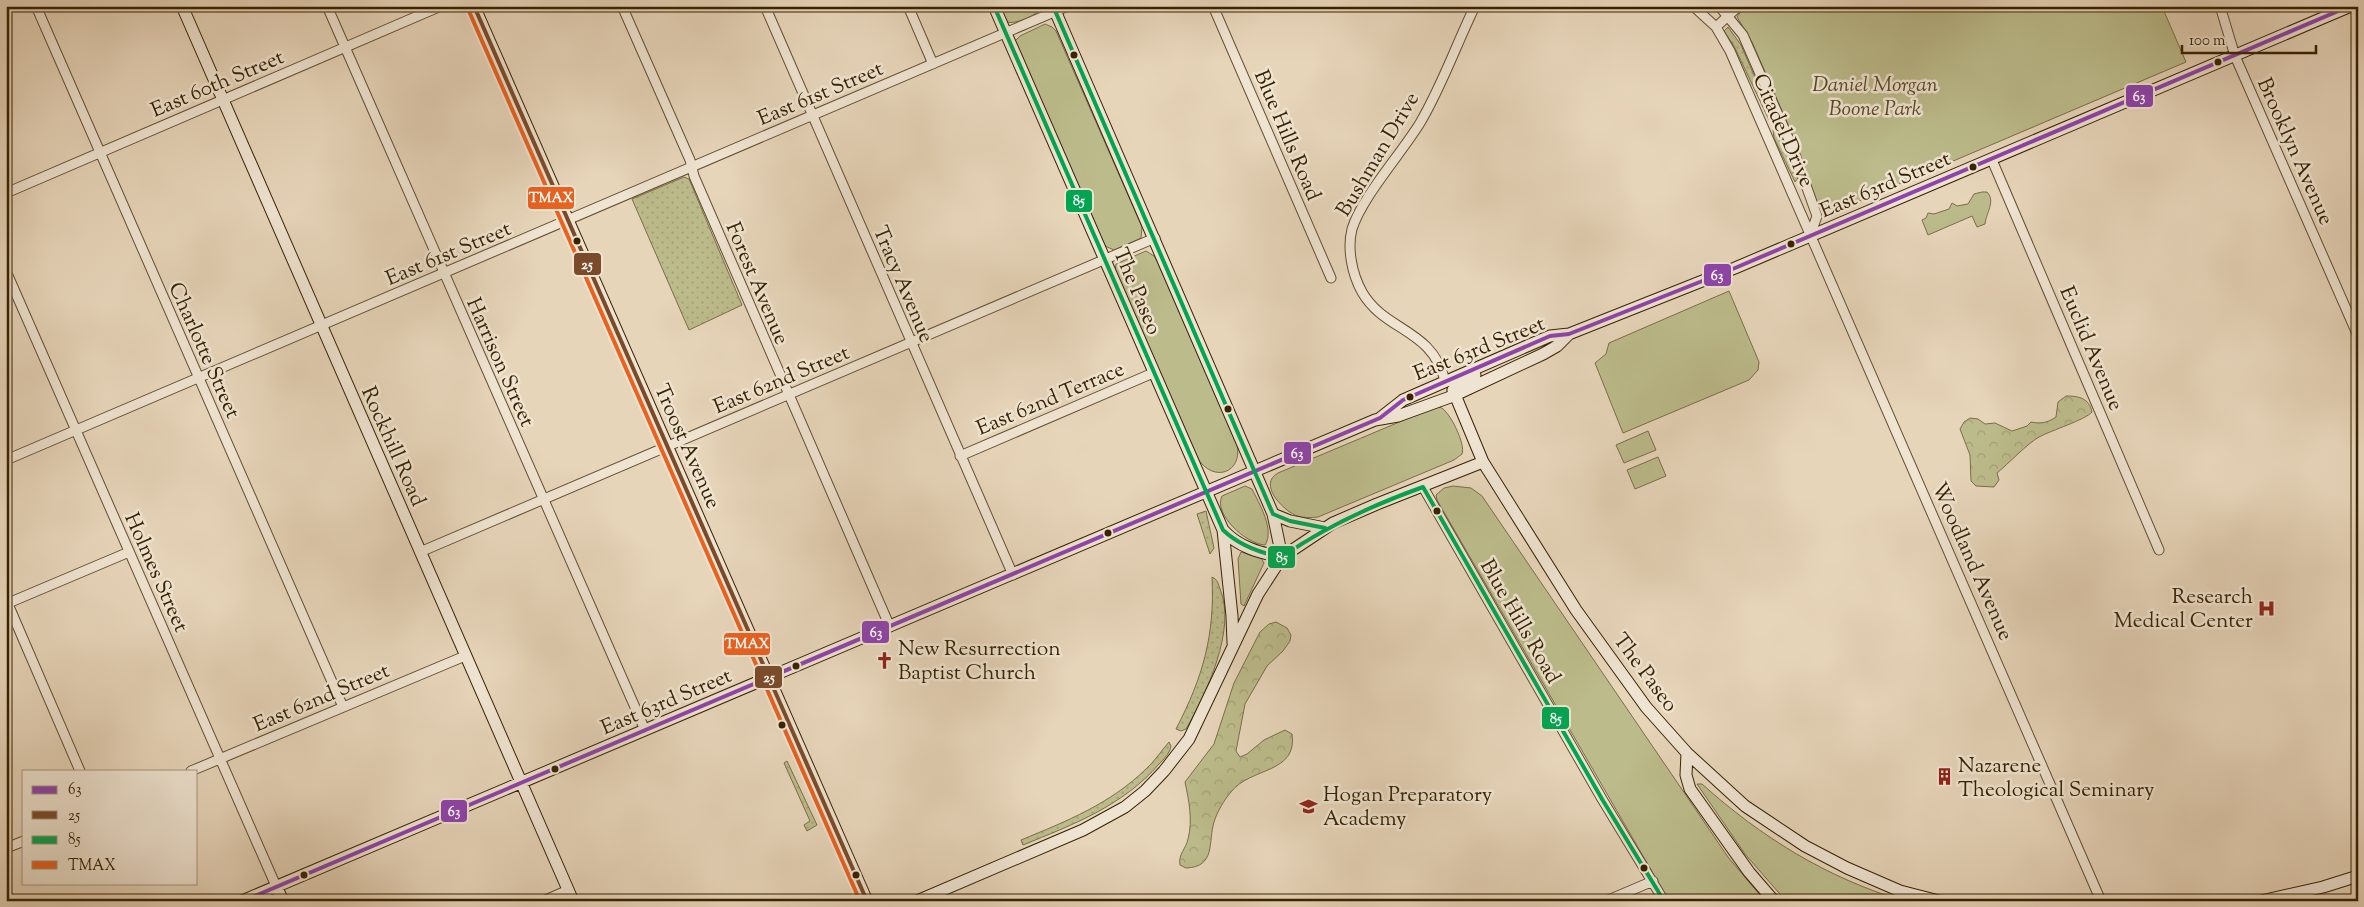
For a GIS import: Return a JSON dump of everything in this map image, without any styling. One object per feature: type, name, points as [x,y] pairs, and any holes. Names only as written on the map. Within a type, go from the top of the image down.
[{"type":"main road","name":"Rockhill Road","points":[[182,6],[570,895]]},
{"type":"main road","name":"Troost Avenue","points":[[474,6],[867,901]]},
{"type":"main road","name":"The Paseo","points":[[994,6],[1223,530],[1232,540],[1264,554],[1282,557],[1273,514],[1155,238],[1054,9]]},
{"type":"main road","name":"East 63rd Street","points":[[242,901],[1380,418],[1403,400],[1550,336],[1569,334],[1810,236],[2351,6]]},
{"type":"main road","name":"East 63rd Street","points":[[1380,418],[1398,416],[1453,396],[1543,354],[1557,346],[1569,334]]},
{"type":"main road","points":[[918,901],[1083,830],[1125,807],[1145,791],[1189,740],[1258,594],[1282,557],[1325,528],[1377,504],[1483,462],[1452,390],[1503,357]]},
{"type":"main road","points":[[1398,416],[1421,400],[1436,394],[1443,388],[1446,381]]},
{"type":"main road","name":"The Paseo","points":[[1483,462],[1576,610],[1646,707],[1687,753],[1745,806],[1805,846],[1847,868],[1900,891],[1940,901]]},
{"type":"main road","points":[[1273,514],[1290,521],[1325,528]]},
{"type":"main road","points":[[1223,530],[1232,616],[1233,646]]},
{"type":"main road","points":[[1687,753],[1686,776],[1690,790],[1749,872],[1774,901]]},
{"type":"main road","points":[[2261,901],[2323,887],[2358,876]]},
{"type":"main road","points":[[276,886],[283,901]]},
{"type":"street","name":"Charlotte Street","points":[[36,6],[343,707]]},
{"type":"street","name":"Harrison Street","points":[[327,6],[645,730]]},
{"type":"street","name":"East 60th Street","points":[[6,193],[441,6]]},
{"type":"street","name":"Forest Avenue","points":[[622,6],[787,395],[890,627]]},
{"type":"street","name":"Tracy Avenue","points":[[765,6],[1013,575]]},
{"type":"street","points":[[908,6],[933,64]]},
{"type":"street","name":"East 61st Street","points":[[6,460],[1006,33],[1054,9],[1068,6]]},
{"type":"street","name":"Blue Hills Road","points":[[1213,6],[1331,278]]},
{"type":"street","name":"Bushman Drive","points":[[1446,381],[1437,359],[1423,342],[1378,312],[1362,292],[1353,268],[1350,242],[1357,217],[1425,115],[1449,68],[1475,6]]},
{"type":"street","name":"Citadel Drive","points":[[1719,6],[1743,35],[1793,149],[1818,216],[1810,236]]},
{"type":"street","points":[[1716,27],[1739,6]]},
{"type":"street","name":"Brooklyn Avenue","points":[[2220,6],[2235,56],[2358,336]]},
{"type":"street","name":"Citadel Drive","points":[[1700,8],[1716,27],[1730,50],[1810,236]]},
{"type":"street","name":"Euclid Avenue","points":[[1992,160],[2159,550]]},
{"type":"street","name":"Woodland Avenue","points":[[1810,236],[2029,732],[2101,901]]},
{"type":"street","name":"East 62nd Street","points":[[420,552],[1155,238]]},
{"type":"street","name":"Holmes Street","points":[[6,271],[276,886]]},
{"type":"street","name":"East 62nd Terrace","points":[[960,456],[1154,374]]},
{"type":"street","name":"Blue Hills Road","points":[[1423,486],[1602,799],[1664,901]]},
{"type":"street","points":[[80,770],[7,604],[129,552]]},
{"type":"street","name":"East 62nd Street","points":[[193,770],[465,656]]},
{"type":"street","points":[[6,848],[22,841]]},
{"type":"street","points":[[1606,901],[1653,881]]},
{"type":"street","points":[[543,901],[570,895]]},
{"type":"green space","points":[[999,6],[1044,6],[1027,18],[1011,23],[1007,22]]},
{"type":"green space","name":"Daniel Morgan Boone Park","points":[[1745,6],[2168,6],[2163,9],[2186,62],[1831,213],[1826,213],[1819,207],[1790,129],[1752,42],[1737,17]]},
{"type":"green space","points":[[1045,24],[1056,31],[1142,227],[1141,238],[1114,250],[1105,246],[1015,41],[1020,36]]},
{"type":"green space","points":[[1728,27],[1741,45],[1769,110],[1769,120],[1734,46],[1724,31]]},
{"type":"green space","points":[[1776,125],[1799,177],[1795,182],[1774,138],[1773,130]]},
{"type":"green space","points":[[684,177],[689,179],[742,305],[689,330],[632,199]]},
{"type":"green space","points":[[1987,192],[1991,199],[1985,224],[1977,227],[1972,216],[1928,235],[1922,220],[1926,218],[1928,213],[1934,214],[1949,209],[1952,203],[1957,206],[1968,204],[1974,194]]},
{"type":"green space","points":[[1146,251],[1154,256],[1157,261],[1237,444],[1238,454],[1236,462],[1232,468],[1226,471],[1212,471],[1198,459],[1115,271],[1116,264]]},
{"type":"green space","points":[[1729,291],[1759,362],[1758,370],[1749,380],[1623,433],[1595,363],[1606,354],[1609,343]]},
{"type":"green space","points":[[2066,396],[2083,399],[2091,407],[2092,412],[2034,440],[1997,473],[1999,480],[1994,487],[1976,486],[1971,481],[1970,455],[1960,429],[1964,422],[1970,418],[1978,419],[1985,424],[1995,423],[2012,431],[2027,426],[2031,422],[2050,421],[2056,417],[2058,402]]},
{"type":"green space","points":[[1435,407],[1440,407],[1448,415],[1462,443],[1462,454],[1454,460],[1318,517],[1295,515],[1274,496],[1270,483],[1272,478],[1278,473]]},
{"type":"green space","points":[[1648,431],[1656,450],[1624,463],[1616,445]]},
{"type":"green space","points":[[1658,457],[1666,476],[1635,489],[1627,470]]},
{"type":"green space","points":[[1245,486],[1252,489],[1265,517],[1268,539],[1265,545],[1257,543],[1241,534],[1233,527],[1222,511],[1220,503],[1222,496]]},
{"type":"green space","points":[[1453,486],[1471,488],[1482,496],[1728,857],[1765,901],[1669,901],[1437,500],[1436,495],[1444,488]]},
{"type":"green space","points":[[1206,511],[1214,548],[1210,554],[1197,514]]},
{"type":"green space","points":[[1241,552],[1261,558],[1264,563],[1244,606],[1241,604],[1238,559]]},
{"type":"green space","points":[[1212,577],[1218,583],[1224,605],[1225,623],[1222,642],[1217,661],[1202,698],[1186,729],[1181,731],[1176,729],[1200,673],[1209,637]]},
{"type":"green space","points":[[1276,622],[1287,628],[1291,635],[1290,641],[1283,651],[1267,666],[1245,704],[1236,751],[1240,757],[1247,754],[1264,740],[1285,730],[1292,734],[1292,747],[1288,756],[1280,763],[1249,778],[1231,792],[1215,818],[1209,852],[1206,858],[1196,867],[1186,868],[1180,865],[1190,825],[1189,803],[1185,782],[1214,744],[1234,683],[1260,632],[1269,624]]},
{"type":"green space","points":[[1169,742],[1171,746],[1166,756],[1145,779],[1129,792],[1078,822],[1023,845],[1021,840],[1071,818],[1118,792],[1149,766]]},
{"type":"green space","points":[[787,761],[817,825],[807,831],[804,825],[810,821],[784,763]]},
{"type":"green space","points":[[1697,784],[1702,784],[1748,821],[1796,854],[1848,880],[1904,901],[1786,901],[1745,854]]},
{"type":"transit line","name":"25","points":[[474,6],[867,901]]},
{"type":"transit line","name":"85","points":[[994,6],[1223,530],[1251,548],[1282,557],[1350,517],[1423,487],[1602,799],[1664,901]]},
{"type":"transit line","name":"85","points":[[1053,6],[1273,514],[1290,521],[1325,528]]},
{"type":"transit line","name":"63","points":[[243,901],[1380,418],[1403,400],[1550,336],[1569,334],[1735,268],[2350,6]]},
{"type":"transit line","name":"TMAX","points":[[468,9],[860,901]]},
{"type":"place","name":"Research Medical Center","points":[[2267,608]]},
{"type":"place","name":"New Resurrection Baptist Church","points":[[884,660]]},
{"type":"place","name":"Nazarene Theological Seminary","points":[[1944,777]]},
{"type":"place","name":"Hogan Preparatory Academy","points":[[1309,806]]}]
